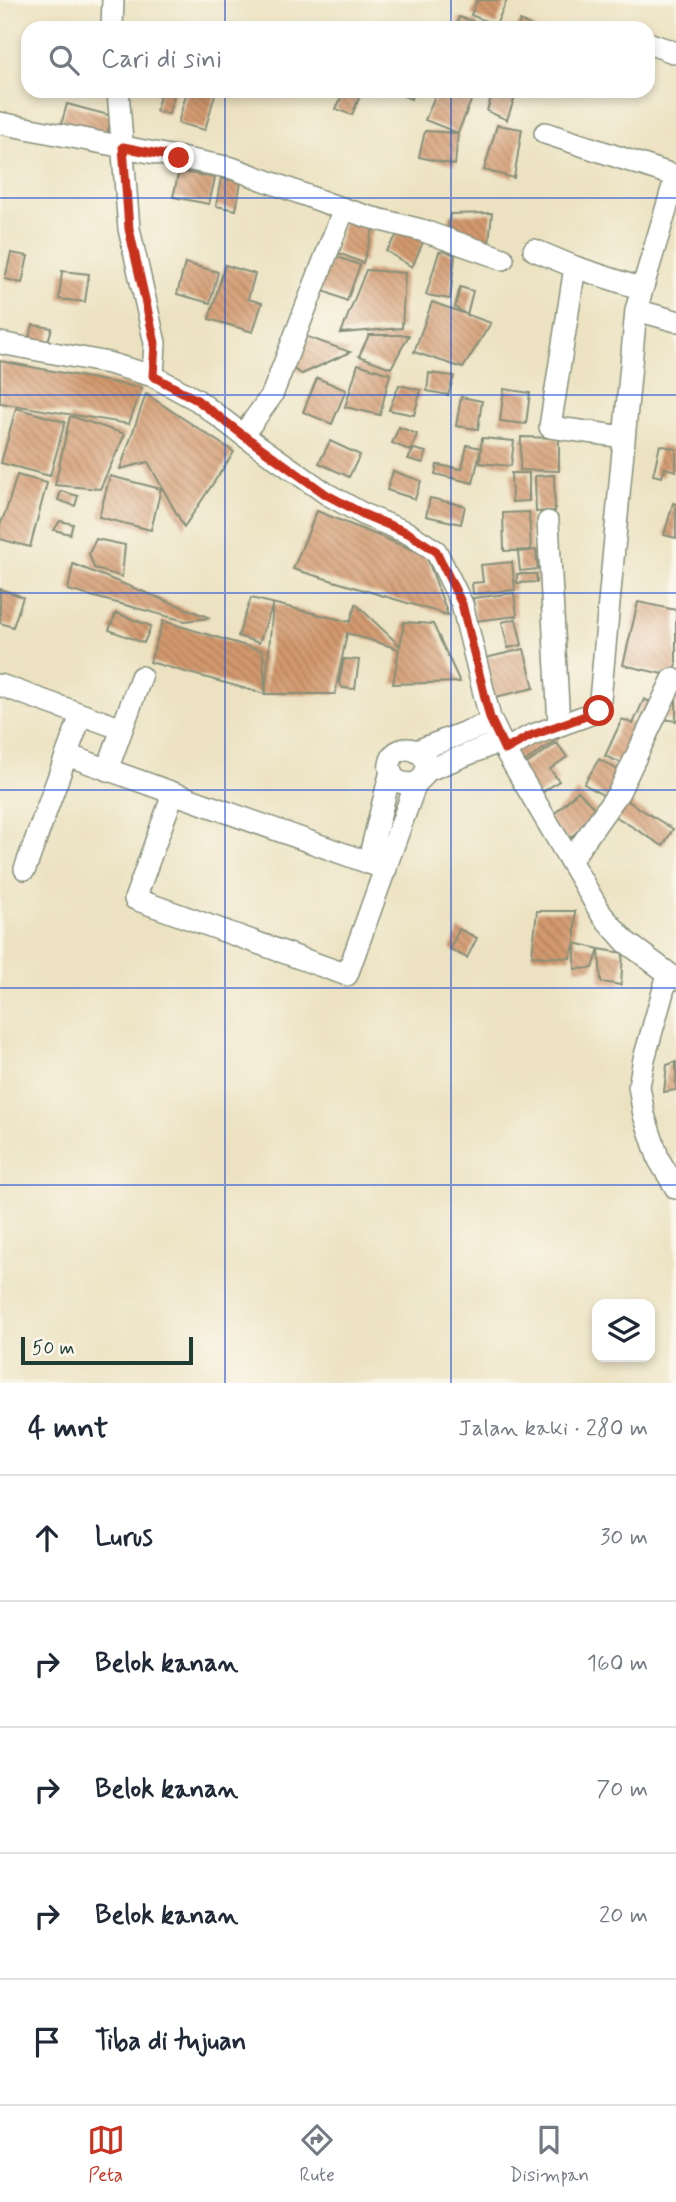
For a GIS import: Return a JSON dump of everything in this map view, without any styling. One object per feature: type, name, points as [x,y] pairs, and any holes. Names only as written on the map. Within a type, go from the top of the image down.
[{"type":"street","points":[[112,21],[113,0]]},
{"type":"street","points":[[655,46],[676,53]]},
{"type":"street","points":[[119,98],[129,229],[155,343],[153,376]]},
{"type":"street","points":[[0,123],[232,168],[344,209],[421,230],[503,259]]},
{"type":"street","points":[[416,751],[530,736],[599,711],[636,310],[676,176],[545,133]]},
{"type":"street","points":[[243,435],[272,395],[344,209]]},
{"type":"street","points":[[534,250],[642,289]]},
{"type":"street","points":[[575,267],[550,427],[624,436]]},
{"type":"street","points":[[636,310],[676,321]]},
{"type":"street","points":[[0,343],[108,363],[153,376],[197,400],[327,495],[408,533],[436,551],[462,604],[499,738],[602,915],[626,942],[672,977],[644,1059],[639,1086],[644,1115],[659,1160],[676,1188]]},
{"type":"street","points":[[548,522],[559,725]]},
{"type":"street","points":[[107,770],[141,677]]},
{"type":"street","points":[[570,861],[620,792],[673,679]]},
{"type":"street","points":[[0,685],[122,729]]},
{"type":"street","points":[[25,869],[81,715]]},
{"type":"street","points":[[391,771],[400,783],[408,785],[499,738]]},
{"type":"street","points":[[173,794],[135,899],[347,975],[377,866],[390,763],[400,751],[416,751],[423,755],[426,763],[377,866]]},
{"type":"street","points":[[67,755],[377,866]]},
{"type":"building","points":[[477,0],[507,0],[498,21],[486,21],[471,15]]},
{"type":"building","points":[[159,98],[173,98],[169,114],[156,111]]},
{"type":"building","points":[[185,98],[214,98],[205,130],[178,123]]},
{"type":"building","points":[[341,98],[359,98],[352,115],[336,109]]},
{"type":"building","points":[[434,98],[472,98],[458,133],[425,120]]},
{"type":"building","points":[[491,98],[515,98],[507,120],[487,111]]},
{"type":"building","points":[[67,104],[112,116],[106,138],[61,125]]},
{"type":"building","points":[[497,125],[522,129],[514,178],[484,170]]},
{"type":"building","points":[[425,131],[458,133],[455,165],[419,157]]},
{"type":"building","points":[[179,171],[215,178],[209,204],[173,197]]},
{"type":"building","points":[[221,178],[241,182],[236,210],[216,206]]},
{"type":"building","points":[[492,213],[489,243],[448,230],[450,214]]},
{"type":"building","points":[[345,218],[374,226],[363,263],[336,252]]},
{"type":"building","points":[[402,228],[424,240],[412,267],[386,251]]},
{"type":"building","points":[[446,251],[455,255],[450,299],[426,295],[439,252]]},
{"type":"building","points":[[11,253],[28,256],[22,283],[5,279]]},
{"type":"building","points":[[332,255],[360,265],[347,301],[319,289]]},
{"type":"building","points":[[185,263],[218,272],[210,303],[177,294]]},
{"type":"building","points":[[225,265],[255,274],[248,299],[262,303],[253,332],[209,319]]},
{"type":"building","points":[[366,270],[405,273],[402,328],[341,333]]},
{"type":"building","points":[[62,271],[89,274],[85,302],[59,299]]},
{"type":"building","points":[[460,287],[473,291],[467,315],[455,307]]},
{"type":"building","points":[[432,302],[491,323],[463,368],[414,352]]},
{"type":"building","points":[[33,325],[52,328],[47,345],[28,340]]},
{"type":"building","points":[[302,335],[350,352],[302,374],[290,367]]},
{"type":"building","points":[[369,335],[409,335],[391,368],[359,356]]},
{"type":"building","points":[[0,361],[142,388],[129,424],[0,403]]},
{"type":"building","points":[[358,364],[390,374],[380,415],[345,407]]},
{"type":"building","points":[[429,373],[454,376],[448,395],[427,391]]},
{"type":"building","points":[[317,378],[346,390],[332,424],[303,412]]},
{"type":"building","points":[[399,385],[421,390],[414,415],[389,410]]},
{"type":"building","points":[[504,389],[530,393],[526,424],[500,421]]},
{"type":"building","points":[[146,394],[234,452],[184,527],[148,462],[120,469]]},
{"type":"building","points":[[461,397],[482,401],[478,429],[456,426]]},
{"type":"building","points":[[16,408],[65,422],[50,476],[1,463]]},
{"type":"building","points":[[70,416],[125,434],[100,489],[55,485]]},
{"type":"building","points":[[399,427],[417,434],[411,451],[392,443]]},
{"type":"building","points":[[521,437],[559,438],[559,471],[520,470]]},
{"type":"building","points":[[482,438],[514,441],[511,466],[480,463]]},
{"type":"building","points":[[330,441],[360,455],[349,477],[319,463]]},
{"type":"building","points":[[467,445],[481,448],[473,483],[435,474],[437,465],[462,469]]},
{"type":"building","points":[[660,445],[676,449],[676,471],[665,468],[662,477],[653,475]]},
{"type":"building","points":[[414,449],[426,452],[423,463],[408,459]]},
{"type":"building","points":[[393,471],[421,481],[415,499],[387,490]]},
{"type":"building","points":[[511,473],[529,473],[529,501],[512,502]]},
{"type":"building","points":[[17,475],[47,483],[30,547],[0,539],[0,525]]},
{"type":"building","points":[[554,475],[555,511],[536,512],[535,476]]},
{"type":"building","points":[[110,476],[161,489],[151,530],[99,517]]},
{"type":"building","points":[[61,491],[78,496],[75,506],[58,500]]},
{"type":"building","points":[[430,498],[465,506],[461,524],[426,516]]},
{"type":"building","points":[[673,503],[676,504],[676,538],[664,535]]},
{"type":"building","points":[[317,511],[426,555],[448,615],[293,569]]},
{"type":"building","points":[[529,512],[531,550],[504,551],[503,513]]},
{"type":"building","points":[[60,521],[73,524],[70,534],[54,530]]},
{"type":"building","points":[[96,539],[125,545],[122,577],[94,568],[89,553]]},
{"type":"building","points":[[536,550],[538,569],[520,571],[518,552]]},
{"type":"building","points":[[512,562],[515,590],[473,594],[472,583],[483,582],[481,565]]},
{"type":"building","points":[[73,564],[210,618],[185,621],[68,590]]},
{"type":"building","points":[[517,574],[536,574],[537,582],[517,583]]},
{"type":"building","points":[[0,589],[23,597],[13,627],[0,623]]},
{"type":"building","points":[[514,593],[517,616],[475,621],[473,598]]},
{"type":"building","points":[[251,598],[350,622],[356,604],[400,646],[404,622],[433,624],[460,682],[393,684],[399,649],[347,633],[335,694],[265,694],[273,604],[259,643],[238,636]]},
{"type":"building","points":[[638,602],[676,610],[676,677],[623,665]]},
{"type":"building","points":[[116,613],[151,626],[144,643],[109,630]]},
{"type":"building","points":[[516,619],[522,645],[508,648],[502,622]]},
{"type":"building","points":[[163,621],[263,651],[265,694],[150,662]]},
{"type":"building","points":[[524,649],[534,688],[491,698],[481,659]]},
{"type":"building","points":[[344,659],[359,660],[355,689],[343,688],[339,683]]},
{"type":"building","points":[[676,695],[676,721],[664,719]]},
{"type":"building","points":[[644,699],[654,704],[626,765],[605,756],[622,719],[633,724]]},
{"type":"building","points":[[569,731],[520,765],[509,749]]},
{"type":"building","points":[[557,743],[567,757],[550,769],[559,781],[537,796],[519,769]]},
{"type":"building","points":[[599,759],[621,772],[606,797],[584,784]]},
{"type":"building","points":[[578,791],[598,812],[567,841],[548,820]]},
{"type":"building","points":[[626,800],[673,829],[663,846],[615,816]]},
{"type":"building","points":[[537,911],[575,911],[575,943],[570,958],[532,956]]},
{"type":"building","points":[[459,929],[477,938],[467,958],[450,949]]},
{"type":"building","points":[[575,943],[599,949],[593,968],[575,969]]},
{"type":"building","points":[[599,949],[623,953],[621,985],[601,982]]},
{"type":"building","points":[[676,1062],[676,1090],[664,1092],[667,1065]]},
{"type":"route","points":[[179,158],[123,147],[129,229],[155,343],[153,376],[197,400],[327,495],[408,533],[436,551],[462,604],[490,718],[505,750],[530,736],[599,711]]}]
